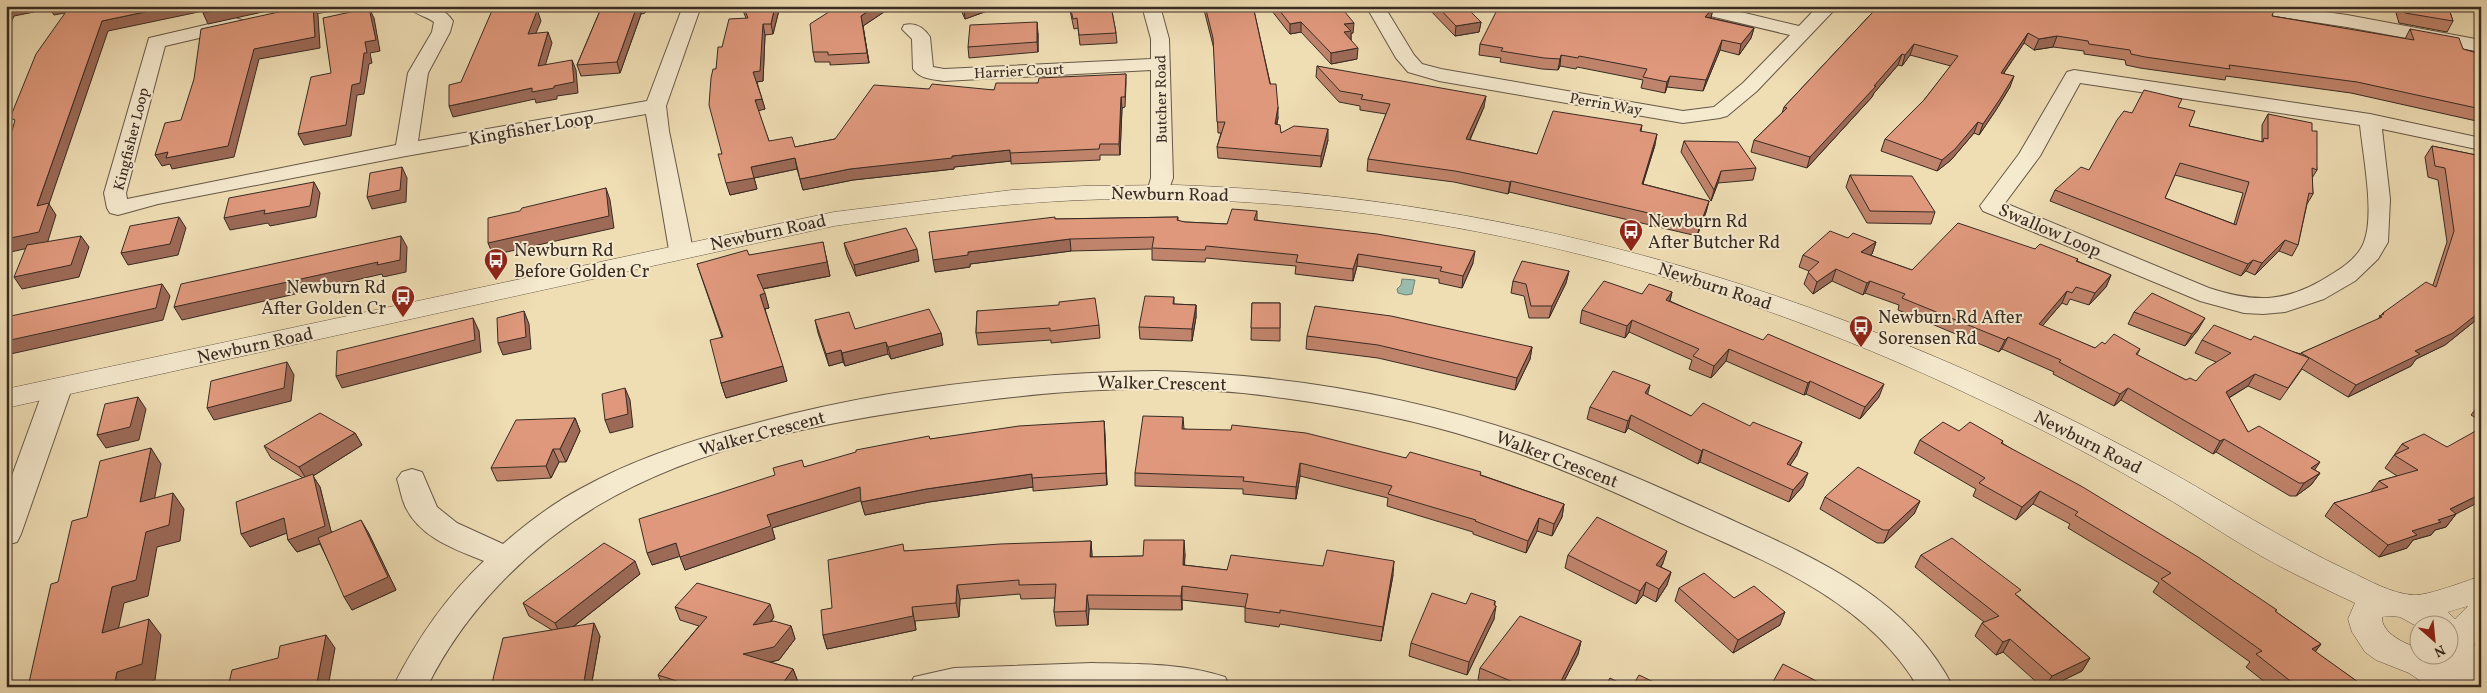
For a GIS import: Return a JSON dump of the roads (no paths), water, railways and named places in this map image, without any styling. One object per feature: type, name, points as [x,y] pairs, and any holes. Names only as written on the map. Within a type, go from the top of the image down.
[{"type":"street","name":"Kingfisher Loop","points":[[327,6],[156,42],[116,193],[118,208],[156,198],[406,150],[656,106]]},
{"type":"street","points":[[406,150],[418,73],[441,32],[444,21],[434,13],[416,6]]},
{"type":"street","points":[[681,250],[658,131],[656,106],[692,6]]},
{"type":"street","name":"Butcher Road","points":[[1151,6],[1160,29],[1162,178],[1158,192]]},
{"type":"street","name":"Perrin Way","points":[[1375,6],[1406,58],[1415,68],[1439,75],[1683,116],[1720,112],[1750,88],[1829,6]]},
{"type":"street","points":[[1691,6],[1803,32]]},
{"type":"street","points":[[2242,6],[2346,14],[2481,46]]},
{"type":"street","name":"Harrier Court","points":[[911,29],[922,37],[923,69],[930,73],[944,75],[1161,64]]},
{"type":"street","name":"Swallow Loop","points":[[2370,120],[2379,218],[2375,243],[2357,268],[2323,289],[2294,302],[2273,306],[2228,302],[2200,293],[1991,206],[2029,156],[2074,76],[2370,120],[2481,144]]},
{"type":"street","name":"Newburn Road","points":[[6,399],[681,250],[794,226],[899,209],[1021,196],[1158,192],[1260,196],[1416,214],[1479,224],[1577,245],[1688,276],[1850,334],[1976,387],[2100,447],[2185,494],[2283,553],[2388,611]]},
{"type":"street","name":"Walker Crescent","points":[[410,687],[426,655],[446,625],[488,575],[577,504],[630,477],[732,439],[804,419],[911,400],[1031,385],[1123,381],[1218,383],[1276,388],[1392,409],[1487,433],[1575,464],[1628,486],[1810,570],[1858,600],[1910,648],[1936,687]]},
{"type":"street","points":[[6,534],[58,388]]},
{"type":"street","points":[[412,479],[421,507],[440,526],[466,542],[507,558]]},
{"type":"street","points":[[2388,611],[2481,589]]},
{"type":"street","points":[[2388,611],[2410,624]]},
{"type":"street","points":[[2388,611],[2377,640],[2396,653],[2410,659]]},
{"type":"street","points":[[2460,650],[2481,614]]},
{"type":"street","points":[[926,687],[954,682],[1092,677],[1154,678],[1213,687]]},
{"type":"place","name":"Newburn Rd After Butcher Rd","points":[[1631,252]]},
{"type":"place","name":"Newburn Rd Before Golden Cr","points":[[496,281]]},
{"type":"place","name":"Newburn Rd After Golden Cr","points":[[403,318]]},
{"type":"place","name":"Newburn Rd After Sorensen Rd","points":[[1861,348]]}]
